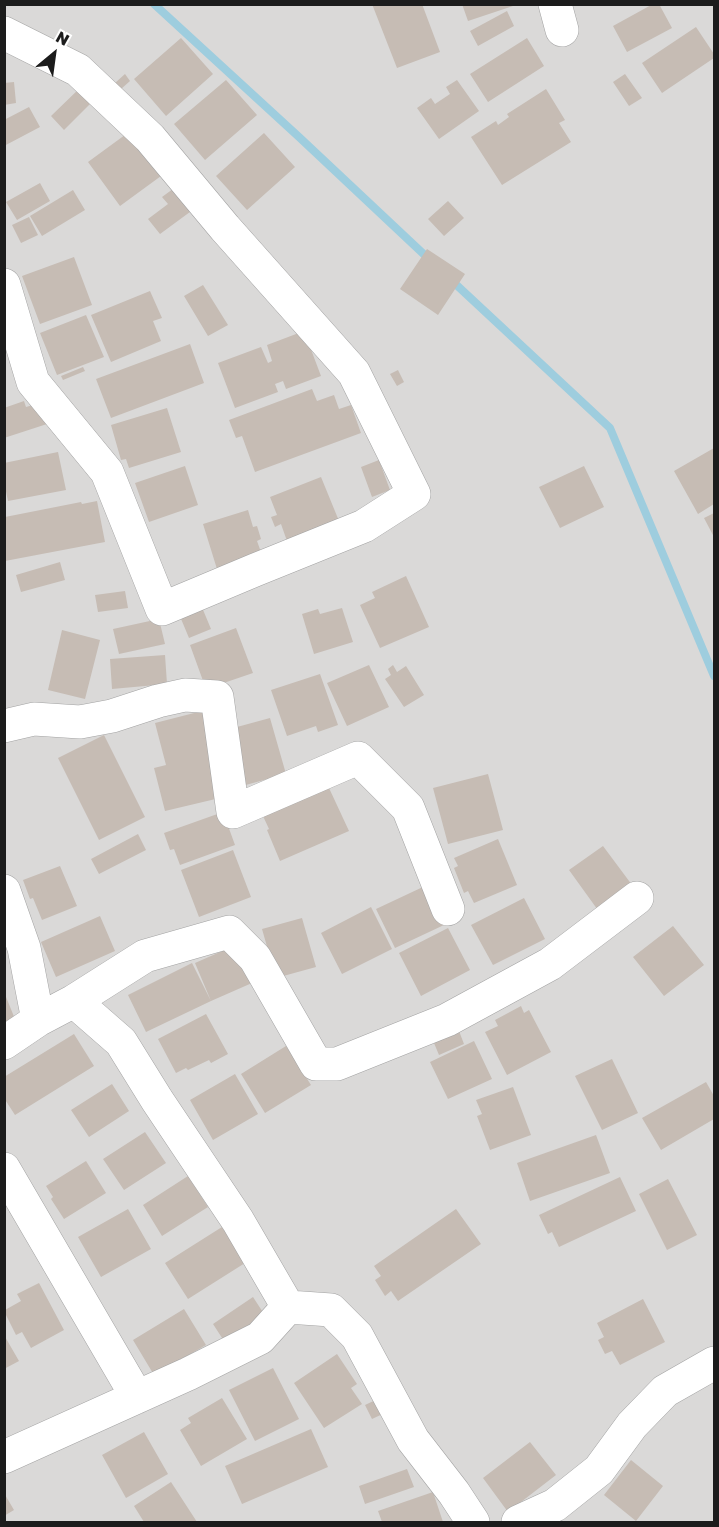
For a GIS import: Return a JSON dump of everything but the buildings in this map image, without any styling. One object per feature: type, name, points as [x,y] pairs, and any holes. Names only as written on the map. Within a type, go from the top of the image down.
[{"type":"street","points":[[4,33],[78,70],[150,138],[225,228],[354,373],[414,494],[364,526],[162,609],[107,472],[33,382],[4,285]]},
{"type":"street","points":[[4,726],[34,719],[80,722],[112,717],[158,701],[185,695],[217,697],[233,813],[358,758],[408,808],[448,909]]},
{"type":"street","points":[[4,891],[24,948],[38,1020]]},
{"type":"street","points":[[4,1043],[145,956],[229,932],[255,958],[316,1064],[337,1064],[447,1020],[550,964],[638,898]]},
{"type":"street","points":[[74,1001],[121,1042],[238,1221],[288,1307]]},
{"type":"street","points":[[4,1169],[137,1398]]},
{"type":"street","points":[[4,1457],[137,1398],[260,1338],[288,1307]]},
{"type":"street","points":[[288,1307],[331,1310],[357,1336],[413,1440],[473,1522]]},
{"type":"street","points":[[518,1522],[555,1505],[599,1470],[632,1425],[665,1391],[714,1362]]},
{"type":"shaded area","points":[[5,5],[714,5],[714,1522],[5,1522]]},
{"type":"waterway","points":[[154,4],[431,261]]},
{"type":"waterway","points":[[449,278],[610,428],[714,676]]}]
